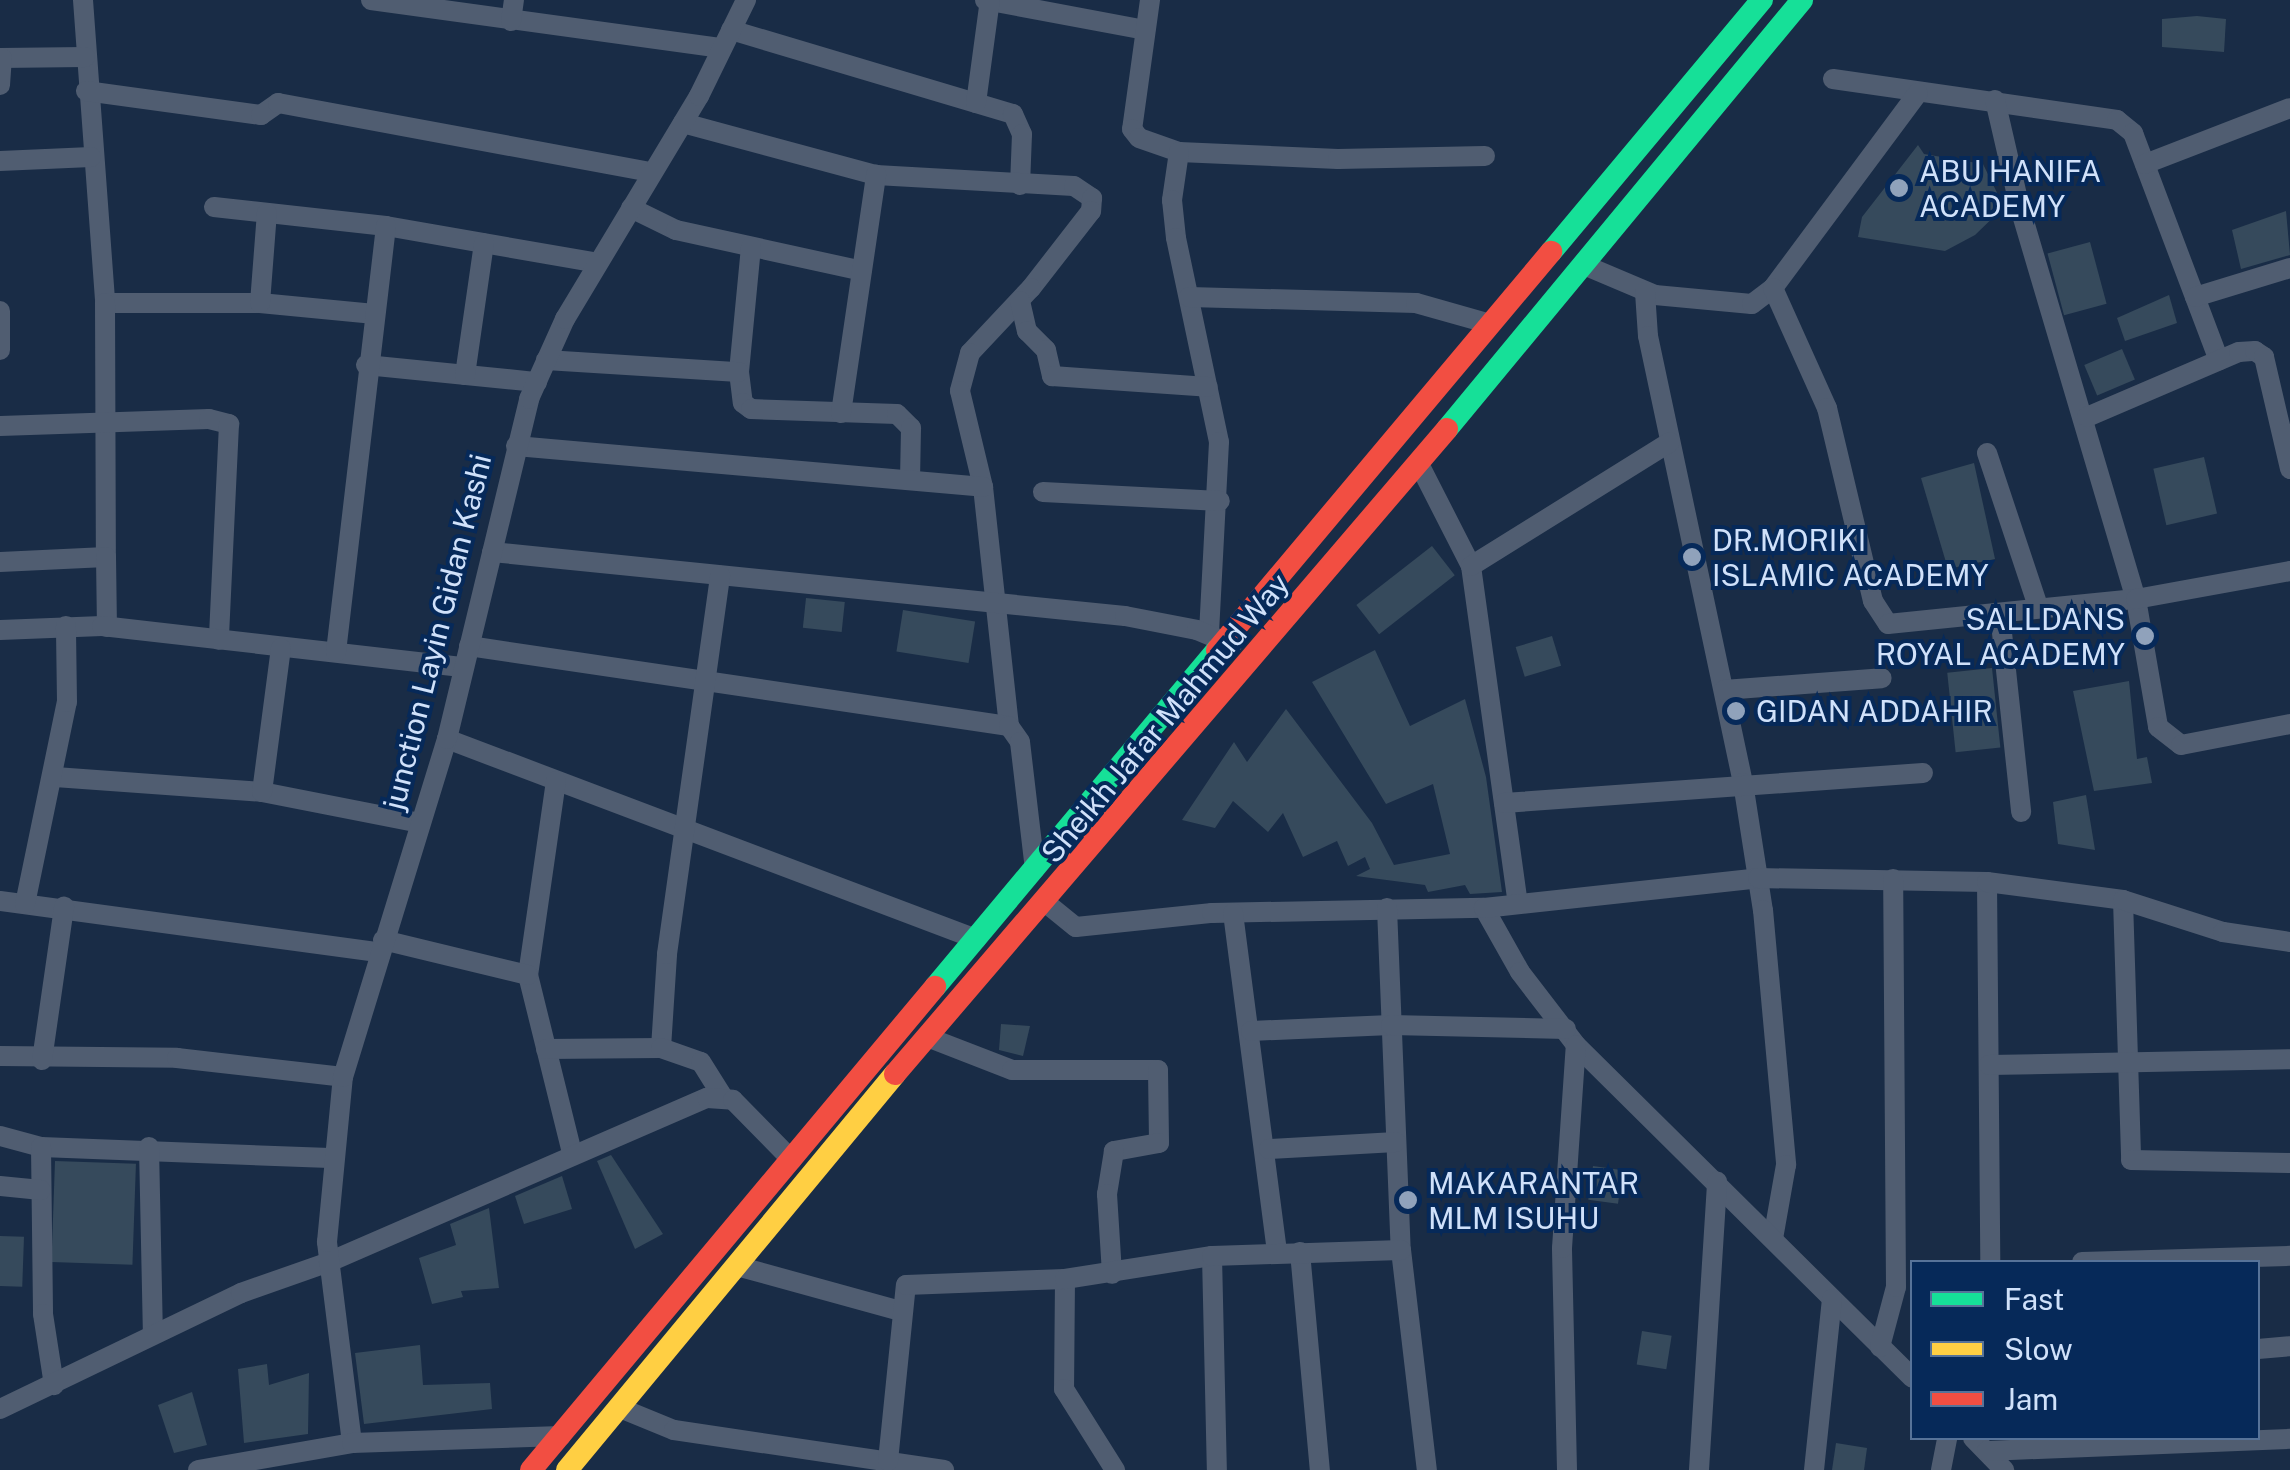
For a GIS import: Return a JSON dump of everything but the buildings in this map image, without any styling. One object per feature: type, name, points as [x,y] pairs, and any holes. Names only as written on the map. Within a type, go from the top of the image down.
[{"type":"main road","name":"Sheikh Jafar Mahmud Way","points":[[531,1470],[1035,869],[1217,636],[1762,0]]},
{"type":"main road","name":"Sheikh Jafar Mahmud Way","points":[[567,1470],[927,1036],[1254,662],[1802,0]]},
{"type":"street","points":[[84,0],[86,91],[105,303],[107,627]]},
{"type":"street","points":[[371,0],[513,11],[727,39],[976,103],[1020,122],[1020,186]]},
{"type":"street","name":"junction Layin Gidan Kashi","points":[[352,1443],[329,1262],[330,1158],[343,1077],[447,739],[516,446],[537,382],[598,263],[682,123],[746,0]]},
{"type":"street","points":[[976,103],[988,0],[1144,30]]},
{"type":"street","points":[[1150,0],[1132,129],[1139,138],[1179,152],[1338,159],[1485,156]]},
{"type":"street","points":[[0,85],[1,58],[85,57]]},
{"type":"street","points":[[1833,79],[2118,120],[2133,133],[2219,360]]},
{"type":"street","points":[[86,91],[261,116],[278,104],[652,172]]},
{"type":"street","points":[[1584,265],[1646,292],[1752,304],[1773,288],[1918,93]]},
{"type":"street","points":[[1996,100],[2020,208],[2087,417],[2136,599],[2158,727],[2168,740],[2182,746],[2290,724]]},
{"type":"street","points":[[2145,164],[2290,108]]},
{"type":"street","points":[[682,123],[876,175],[1074,186],[1087,190],[1094,204],[1020,301],[970,353],[962,376],[962,410],[982,487],[1009,726],[1020,742],[1035,869]]},
{"type":"street","points":[[1179,152],[1172,200],[1220,442],[1217,636]]},
{"type":"street","points":[[0,161],[91,156]]},
{"type":"street","points":[[841,413],[876,175]]},
{"type":"street","points":[[214,207],[386,226],[598,263]]},
{"type":"street","points":[[630,208],[676,230],[862,271]]},
{"type":"street","points":[[260,303],[267,213]]},
{"type":"street","points":[[336,652],[366,365],[386,226]]},
{"type":"street","points":[[465,375],[484,244]]},
{"type":"street","points":[[751,247],[739,372],[743,403],[750,408],[897,414],[908,420],[910,480]]},
{"type":"street","points":[[2196,297],[2290,268]]},
{"type":"street","points":[[1773,288],[1828,408],[1880,617],[1888,624],[2136,599],[2290,572]]},
{"type":"street","points":[[1646,292],[1670,442],[1744,784],[1758,878],[1786,1165],[1773,1239]]},
{"type":"street","points":[[1190,297],[1416,303],[1486,324]]},
{"type":"street","points":[[1020,301],[1027,330],[1046,350],[1052,376],[1208,388]]},
{"type":"street","points":[[105,303],[260,303],[374,314]]},
{"type":"street","points":[[0,311],[0,350]]},
{"type":"street","points":[[2087,417],[2239,352],[2264,356],[2290,468]]},
{"type":"street","points":[[546,360],[739,372]]},
{"type":"street","points":[[366,365],[537,382]]},
{"type":"street","points":[[0,426],[210,419],[229,424],[219,640]]},
{"type":"street","points":[[1471,566],[1670,442]]},
{"type":"street","points":[[516,446],[982,487]]},
{"type":"street","points":[[1987,452],[2038,606]]},
{"type":"street","points":[[1419,464],[1471,566],[1518,903]]},
{"type":"street","points":[[1043,492],[1220,502]]},
{"type":"street","points":[[492,552],[1125,616],[1217,636],[1254,662]]},
{"type":"street","points":[[0,562],[106,557]]},
{"type":"street","points":[[661,1048],[685,830],[720,576]]},
{"type":"street","points":[[2000,614],[2022,812]]},
{"type":"street","points":[[25,904],[55,776],[67,702],[66,626]]},
{"type":"street","points":[[0,630],[107,627],[281,648],[466,656],[1009,726]]},
{"type":"street","points":[[262,792],[281,648]]},
{"type":"street","points":[[1724,690],[1882,678]]},
{"type":"street","points":[[447,739],[976,940]]},
{"type":"street","points":[[1504,803],[1923,773]]},
{"type":"street","points":[[55,776],[262,792],[420,823]]},
{"type":"street","points":[[556,781],[528,975],[572,1153]]},
{"type":"street","points":[[1046,903],[1076,927],[1233,912],[1484,908],[1758,878],[1987,882],[2123,900],[2223,932],[2290,942]]},
{"type":"street","points":[[1880,1346],[1896,1287],[1893,880]]},
{"type":"street","points":[[1987,882],[1990,1260]]},
{"type":"street","points":[[2123,900],[2128,1152],[2137,1164],[2290,1163]]},
{"type":"street","points":[[0,901],[381,946],[528,975]]},
{"type":"street","points":[[42,1060],[64,906]]},
{"type":"street","points":[[1387,908],[1401,1250],[1427,1470]]},
{"type":"street","points":[[1484,908],[1520,972],[1571,1037],[1910,1376]]},
{"type":"street","points":[[1233,912],[1269,1149],[1278,1252]]},
{"type":"street","points":[[1250,1032],[1391,1025],[1571,1037]]},
{"type":"street","points":[[927,1036],[1012,1070],[1158,1070],[1159,1143],[1114,1151],[1107,1194],[1112,1274]]},
{"type":"street","points":[[1568,1470],[1562,1248],[1571,1037]]},
{"type":"street","points":[[546,1049],[661,1048],[701,1062],[722,1096],[792,1160]]},
{"type":"street","points":[[0,1056],[42,1060],[177,1058],[343,1077]]},
{"type":"street","points":[[1989,1065],[2127,1058],[2290,1059]]},
{"type":"street","points":[[0,1409],[153,1333],[329,1262],[572,1153],[722,1096]]},
{"type":"street","points":[[0,1136],[41,1148],[148,1147],[330,1158]]},
{"type":"street","points":[[1269,1149],[1396,1142]]},
{"type":"street","points":[[148,1147],[153,1333]]},
{"type":"street","points":[[41,1148],[44,1314],[54,1385]]},
{"type":"street","points":[[1699,1470],[1717,1182]]},
{"type":"street","points":[[0,1186],[41,1190]]},
{"type":"street","points":[[893,1464],[900,1311],[906,1285],[1066,1279],[1212,1256],[1401,1250]]},
{"type":"street","points":[[1300,1252],[1320,1470]]},
{"type":"street","points":[[1212,1256],[1217,1470]]},
{"type":"street","points":[[2151,1260],[2290,1256]]},
{"type":"street","points":[[737,1266],[900,1311]]},
{"type":"street","points":[[1066,1279],[1064,1389],[1115,1470]]},
{"type":"street","points":[[1814,1470],[1832,1299]]},
{"type":"street","points":[[2260,1348],[2290,1346]]},
{"type":"street","points":[[620,1408],[674,1430],[944,1470]]},
{"type":"street","points":[[198,1470],[352,1443],[561,1436]]},
{"type":"street","points":[[2260,1439],[2290,1439]]},
{"type":"street","points":[[1941,1470],[1947,1440]]},
{"type":"street","points":[[1980,1444],[2228,1440]]},
{"type":"street","points":[[1980,1444],[2004,1470]]},
{"type":"traffic: fast","points":[[1551,252],[1762,0]]},
{"type":"traffic: fast","points":[[1447,429],[1802,0]]},
{"type":"traffic: fast","points":[[935,987],[1217,650]]},
{"type":"traffic: slow","points":[[567,1470],[895,1074]]},
{"type":"traffic: jam","points":[[1217,650],[1551,252]]},
{"type":"traffic: jam","points":[[895,1074],[1447,429]]},
{"type":"traffic: jam","points":[[531,1470],[935,987]]},
{"type":"place","name":"ABU HANIFA ACADEMY","points":[[1899,188]]},
{"type":"place","name":"DR.MORIKI ISLAMIC ACADEMY","points":[[1692,557]]},
{"type":"place","name":"SALLDANS ROYAL ACADEMY","points":[[2145,636]]},
{"type":"place","name":"GIDAN ADDAHIR","points":[[1736,711]]},
{"type":"place","name":"MAKARANTAR MLM ISUHU","points":[[1408,1200]]}]
